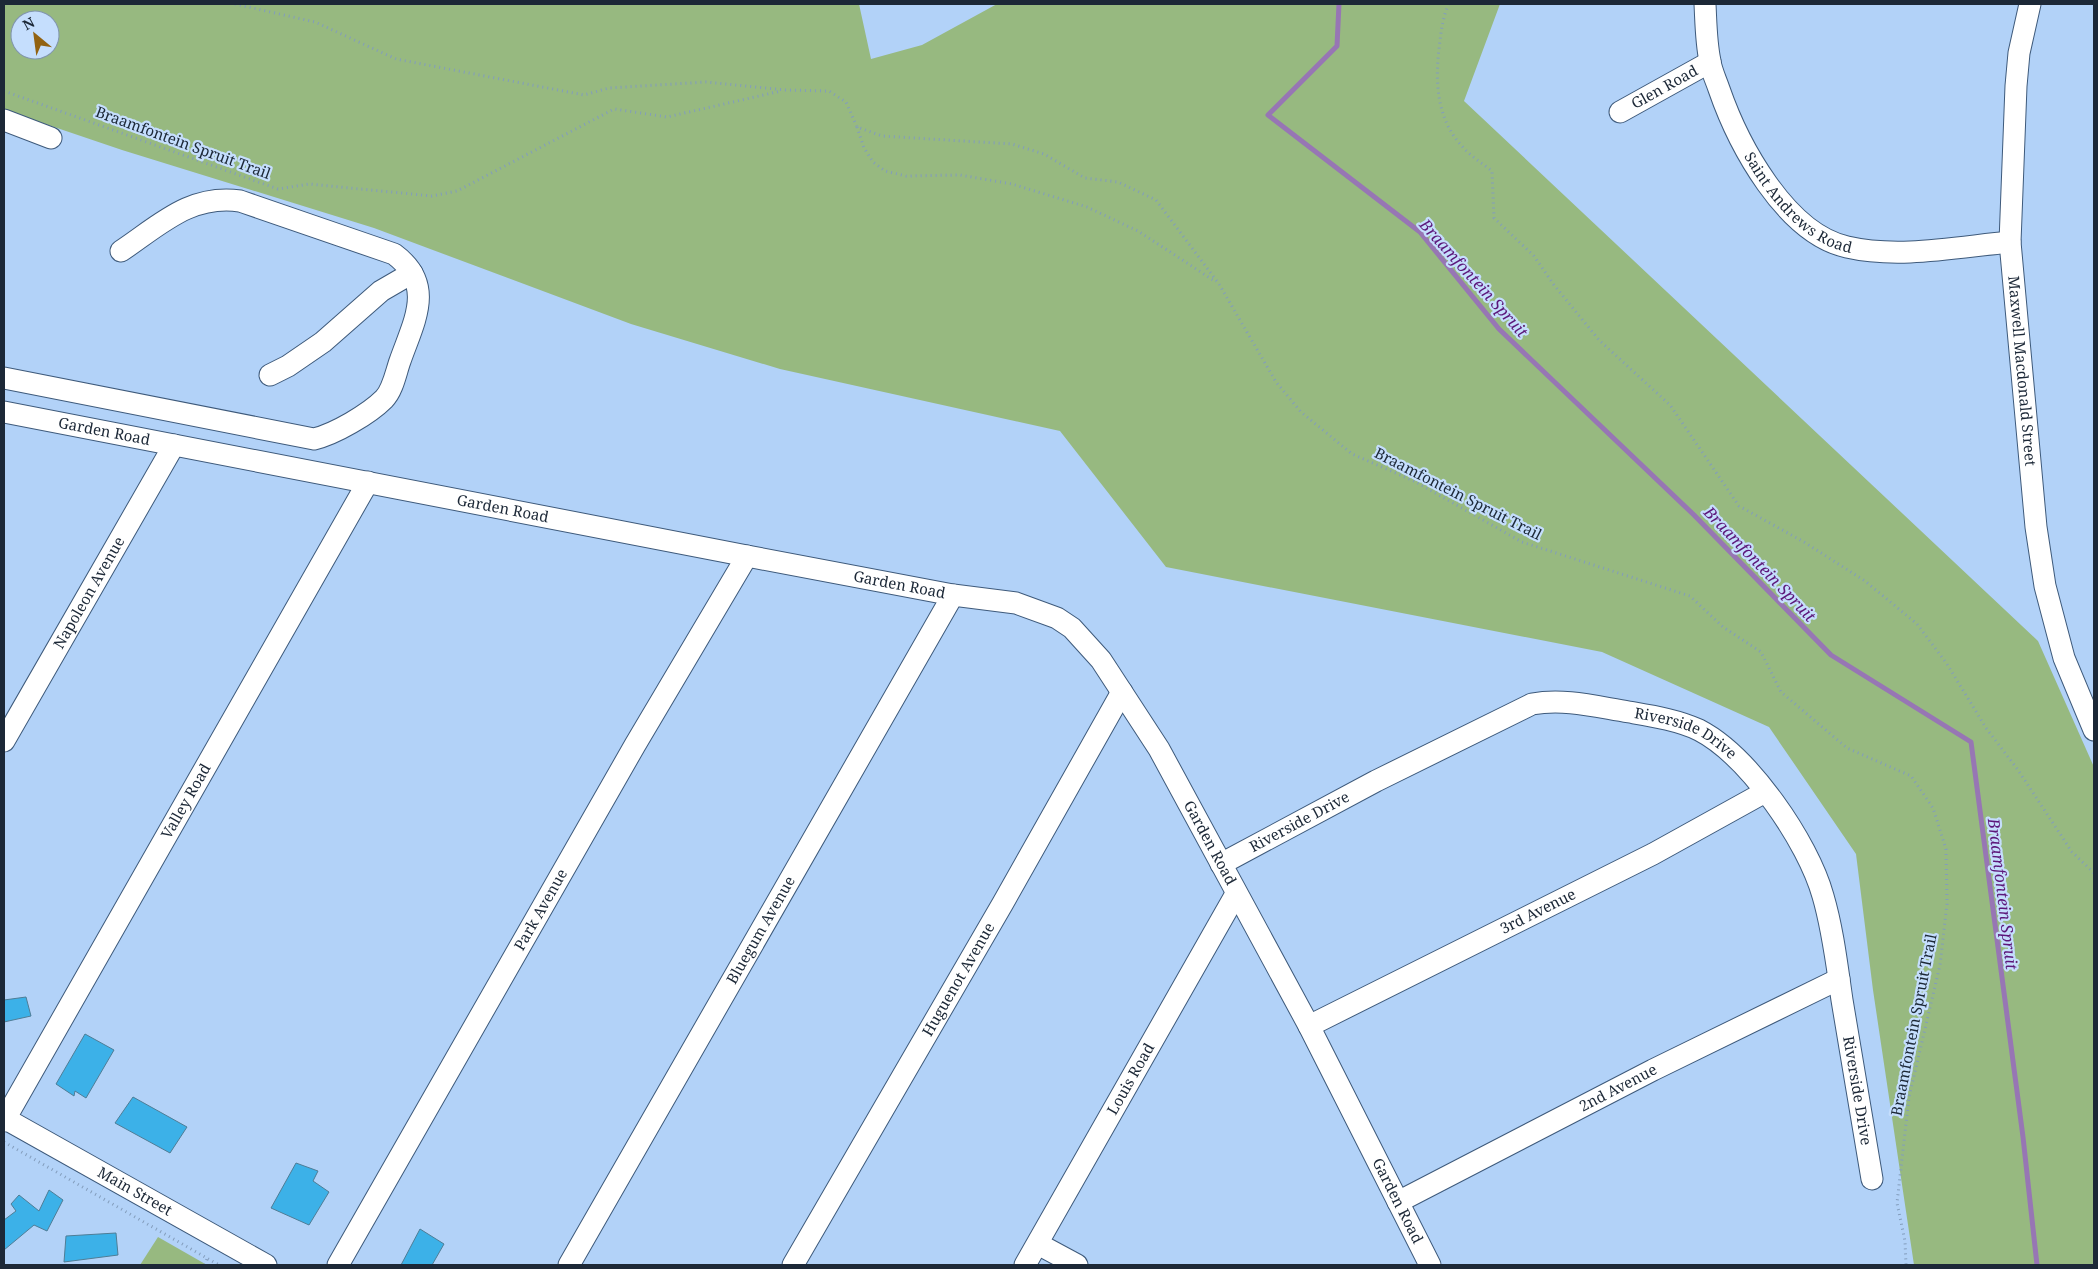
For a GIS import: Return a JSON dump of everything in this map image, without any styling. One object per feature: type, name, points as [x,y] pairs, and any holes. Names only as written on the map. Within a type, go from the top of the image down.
[{"type":"street","name":"Saint Andrews Road","points":[[1705,4],[1710,62],[1738,138],[1760,174],[1788,208],[1816,233],[1845,247],[1880,252],[2010,242]]},
{"type":"street","name":"Maxwell Macdonald Street","points":[[2030,4],[2019,53],[2016,86],[2010,242],[2036,527],[2045,586],[2064,658],[2094,730]]},
{"type":"street","name":"Glen Road","points":[[1620,112],[1710,62]]},
{"type":"street","points":[[4,120],[51,138]]},
{"type":"street","points":[[4,378],[309,439],[328,435],[364,414],[388,393],[418,309],[418,288],[412,273],[402,261],[384,250],[252,204],[227,199],[208,200],[189,206],[121,251]]},
{"type":"street","points":[[270,375],[288,366],[324,342],[375,295],[412,273]]},
{"type":"street","name":"Garden Road","points":[[4,412],[953,595],[1016,603],[1057,618],[1085,640],[1159,749],[1309,1026],[1430,1265]]},
{"type":"street","name":"Napoleon Avenue","points":[[4,741],[174,445]]},
{"type":"street","name":"Valley Road","points":[[4,1119],[368,482]]},
{"type":"street","name":"Park Avenue","points":[[338,1265],[635,744],[747,556]]},
{"type":"street","name":"Bluegum Avenue","points":[[569,1265],[953,595]]},
{"type":"street","name":"Huguenot Avenue","points":[[793,1265],[1013,886],[1122,692]]},
{"type":"street","name":"Riverside Drive","points":[[1221,864],[1376,781],[1520,708],[1545,702],[1571,702],[1643,715],[1696,729],[1734,756],[1765,792],[1799,840],[1813,869],[1823,896],[1839,979],[1872,1179]]},
{"type":"street","name":"3rd Avenue","points":[[1309,1026],[1653,854],[1765,792]]},
{"type":"street","name":"Louis Road","points":[[1025,1265],[1236,894]]},
{"type":"street","name":"2nd Avenue","points":[[1398,1202],[1645,1074],[1839,979]]},
{"type":"street","name":"Main Street","points":[[4,1119],[266,1265]]},
{"type":"street","points":[[1038,1244],[1077,1265]]},
{"type":"path","name":"Braamfontein Spruit Trail","points":[[236,4],[315,22],[396,59],[584,95],[609,88],[706,82],[785,90],[829,91],[846,102],[864,148],[873,162],[885,171],[906,176],[960,175],[1012,184],[1087,207],[1138,231],[1219,284]]},
{"type":"path","points":[[1449,4],[1444,15],[1440,42],[1437,70],[1438,96],[1449,128],[1462,146],[1492,171],[1494,218],[1534,256],[1554,285],[1599,340],[1670,405],[1739,506],[1804,542],[1864,581],[1917,624],[1947,664],[1986,728],[2018,770],[2072,852],[2094,872]]},
{"type":"path","name":"Braamfontein Spruit Trail","points":[[4,91],[278,189],[309,184],[432,196],[457,191],[614,109],[667,117],[785,90]]},
{"type":"path","name":"Braamfontein Spruit Trail","points":[[857,127],[882,136],[1012,144],[1044,154],[1085,178],[1118,182],[1156,200],[1219,284],[1276,382],[1301,412],[1352,454],[1414,481],[1522,542],[1690,596],[1724,627],[1761,652],[1781,692],[1847,748],[1911,776],[1932,808],[1946,849],[1948,904],[1940,965],[1908,1107],[1897,1204],[1905,1241],[1906,1265]]},
{"type":"path","points":[[4,1142],[219,1265]]},
{"type":"green space","points":[[4,4],[859,4],[871,59],[922,45],[997,4],[1500,4],[1464,101],[2038,641],[2094,767],[2094,1265],[1914,1265],[1873,990],[1856,854],[1769,727],[1602,652],[1166,567],[1060,431],[780,369],[631,324],[374,228],[122,150],[4,110]]},
{"type":"green space","points":[[158,1237],[207,1265],[140,1265]]},
{"type":"building","points":[[26,997],[31,1016],[4,1022],[4,1000]]},
{"type":"building","points":[[85,1034],[114,1050],[86,1098],[75,1091],[74,1096],[56,1084]]},
{"type":"building","points":[[133,1097],[187,1127],[170,1153],[115,1123]]},
{"type":"building","points":[[296,1163],[318,1171],[313,1181],[329,1192],[309,1225],[271,1208]]},
{"type":"building","points":[[49,1190],[63,1200],[47,1231],[34,1225],[4,1250],[4,1220],[16,1211],[11,1204],[19,1195],[39,1211]]},
{"type":"building","points":[[420,1229],[444,1244],[432,1265],[401,1265]]},
{"type":"building","points":[[116,1233],[118,1255],[64,1262],[66,1236]]},
{"type":"waterway","name":"Braamfontein Spruit","points":[[1339,4],[1337,46],[1268,115],[1420,232],[1499,329],[1694,515],[1831,655],[1971,742],[2023,1137],[2037,1265]]}]
